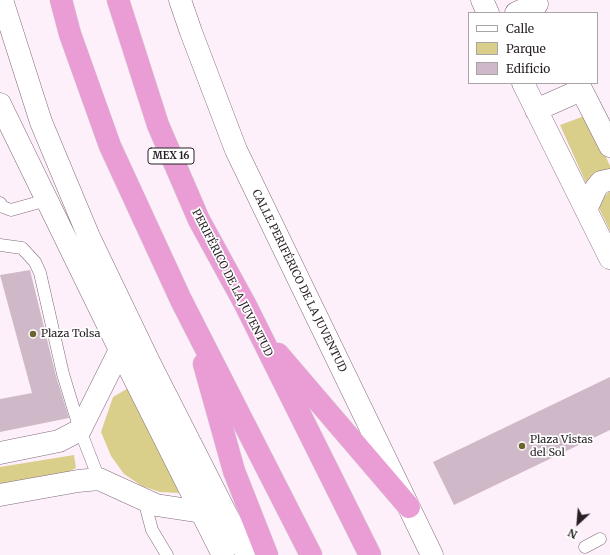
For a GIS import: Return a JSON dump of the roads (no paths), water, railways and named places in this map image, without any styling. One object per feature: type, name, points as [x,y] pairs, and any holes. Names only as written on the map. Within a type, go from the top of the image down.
[{"type":"highway","points":[[60,0],[70,34],[110,146],[181,300],[311,555]]},
{"type":"highway","name":"PERIFÉRICO DE LA JUVENTUD","points":[[118,0],[158,124],[199,220],[245,304],[370,555]]},
{"type":"highway","points":[[195,326],[216,411],[234,471],[268,555]]},
{"type":"highway","points":[[256,328],[409,506]]},
{"type":"street","points":[[2,0],[41,122],[89,237],[150,364],[247,555]]},
{"type":"street","name":"CALLE PERIFÉRICO DE LA JUVENTUD","points":[[180,0],[236,150],[432,555]]},
{"type":"street","points":[[482,0],[488,12]]},
{"type":"street","points":[[519,12],[538,6]]},
{"type":"street","points":[[523,84],[610,258]]},
{"type":"street","points":[[536,110],[579,87],[610,146]]},
{"type":"street","points":[[2,116],[47,200],[120,350],[223,555]]},
{"type":"street","points":[[586,210],[596,188],[601,182],[610,180]]},
{"type":"street","points":[[0,453],[59,441],[80,430],[120,350]]},
{"type":"street","points":[[0,495],[78,481],[99,479],[156,505],[202,512]]},
{"type":"lane","points":[[0,203],[3,207],[11,210],[47,200]]},
{"type":"lane","points":[[0,245],[22,248],[35,262],[40,272],[63,374],[80,430],[99,479]]},
{"type":"lane","points":[[144,500],[152,530],[167,555]]},
{"type":"lane","points":[[585,547],[600,539]]},
{"type":"place","name":"Plaza Tolsa","points":[[33,334]]},
{"type":"place","name":"Plaza Vistas del Sol","points":[[522,446]]}]
